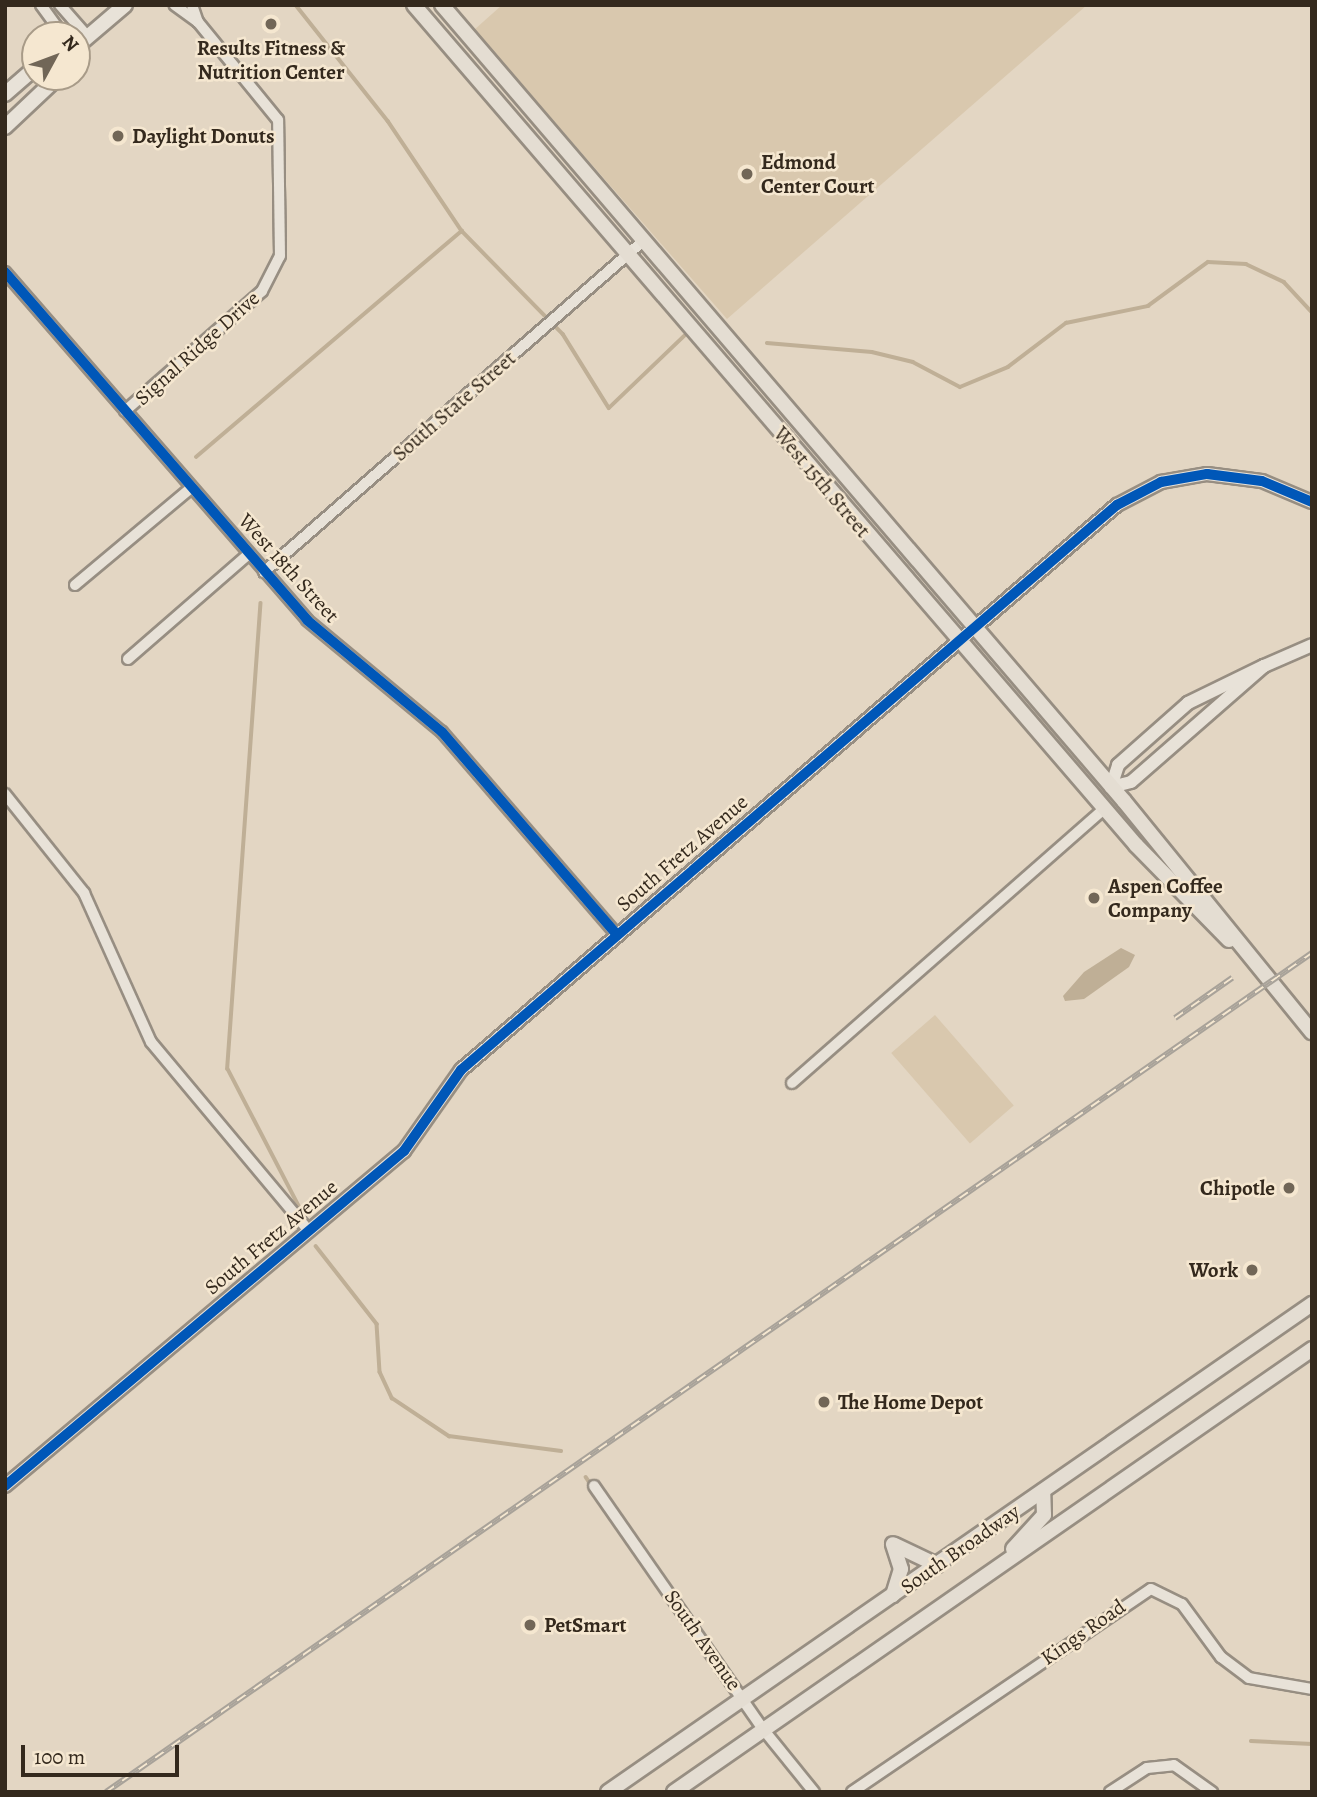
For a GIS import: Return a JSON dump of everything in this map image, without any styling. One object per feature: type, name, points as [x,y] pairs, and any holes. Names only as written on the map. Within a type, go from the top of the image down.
[{"type":"main road","points":[[91,33],[125,5]]},
{"type":"main road","name":"West 15th Street","points":[[414,5],[626,256],[1105,808],[1201,917],[1241,950]]},
{"type":"main road","name":"West 15th Street","points":[[442,5],[975,626],[1111,787],[1241,950],[1312,1032]]},
{"type":"main road","points":[[5,94],[21,80]]},
{"type":"main road","points":[[5,127],[43,91]]},
{"type":"main road","points":[[1105,808],[1111,787]]},
{"type":"main road","name":"South Broadway","points":[[613,1791],[1312,1304]]},
{"type":"main road","name":"South Broadway","points":[[674,1792],[1312,1349]]},
{"type":"main road","points":[[999,1566],[1044,1515],[1043,1491]]},
{"type":"main road","points":[[893,1595],[901,1577],[894,1544],[910,1558],[937,1565]]},
{"type":"street","points":[[41,5],[53,21]]},
{"type":"street","points":[[60,5],[70,21]]},
{"type":"street","name":"Signal Ridge Drive","points":[[125,411],[262,291],[280,256],[284,136],[278,120],[198,22],[175,5]]},
{"type":"street","name":"Signal Ridge Drive","points":[[192,5],[198,22]]},
{"type":"street","name":"South State Street","points":[[264,572],[643,241]]},
{"type":"street","name":"West 18th Street","points":[[5,272],[264,572],[325,637],[442,732],[617,934]]},
{"type":"street","name":"South Fretz Avenue","points":[[5,1486],[417,1139],[461,1070],[1117,505],[1161,482],[1232,474],[1312,502]]},
{"type":"street","points":[[75,585],[191,488]]},
{"type":"street","points":[[128,659],[249,554]]},
{"type":"street","points":[[1111,787],[1118,765],[1188,703],[1312,645]]},
{"type":"street","points":[[1111,787],[1131,782],[1264,666]]},
{"type":"street","points":[[5,794],[84,893],[151,1042],[309,1231]]},
{"type":"street","points":[[792,1083],[1105,808]]},
{"type":"street","name":"South Avenue","points":[[594,1486],[763,1729],[814,1792]]},
{"type":"street","name":"Kings Road","points":[[852,1792],[1151,1589],[1182,1604],[1221,1657],[1249,1678],[1312,1689]]},
{"type":"street","points":[[1110,1792],[1147,1768],[1174,1765],[1212,1792]]},
{"type":"shaded area","name":"Edmond Center Court","points":[[502,5],[1087,5],[727,319],[474,30]]},
{"type":"shaded area","points":[[1121,948],[1135,955],[1129,967],[1084,999],[1065,1001],[1063,996],[1084,972]]},
{"type":"shaded area","points":[[935,1015],[1014,1106],[970,1144],[891,1053]]},
{"type":"waterway","points":[[296,5],[388,121],[462,231],[563,334],[609,408],[684,336]]},
{"type":"waterway","points":[[196,457],[462,231]]},
{"type":"waterway","points":[[767,343],[872,352],[913,362],[960,387],[1008,367],[1066,323],[1148,306],[1208,262],[1246,264],[1284,282],[1312,312]]},
{"type":"waterway","points":[[261,603],[228,1069],[300,1208]]},
{"type":"waterway","points":[[316,1246],[377,1324],[380,1372],[392,1398],[449,1436],[561,1451]]},
{"type":"waterway","points":[[586,1477],[592,1486]]},
{"type":"waterway","points":[[1251,1741],[1312,1744]]},
{"type":"railway","points":[[106,1792],[1312,953]]},
{"type":"railway","points":[[1175,1018],[1232,978]]},
{"type":"cycle path","points":[[5,272],[307,620],[442,732],[617,935]]},
{"type":"cycle path","points":[[5,1486],[404,1151],[461,1070],[1117,505],[1161,482],[1207,474],[1262,481],[1312,502]]},
{"type":"place","name":"Results Fitness & Nutrition Center","points":[[271,24]]},
{"type":"place","name":"Daylight Donuts","points":[[118,136]]},
{"type":"place","name":"Edmond Center Court","points":[[747,174]]},
{"type":"place","name":"Aspen Coffee Company","points":[[1094,898]]},
{"type":"place","name":"Chipotle","points":[[1289,1188]]},
{"type":"place","name":"Work","points":[[1252,1270]]},
{"type":"place","name":"The Home Depot","points":[[824,1402]]},
{"type":"place","name":"PetSmart","points":[[530,1625]]}]
